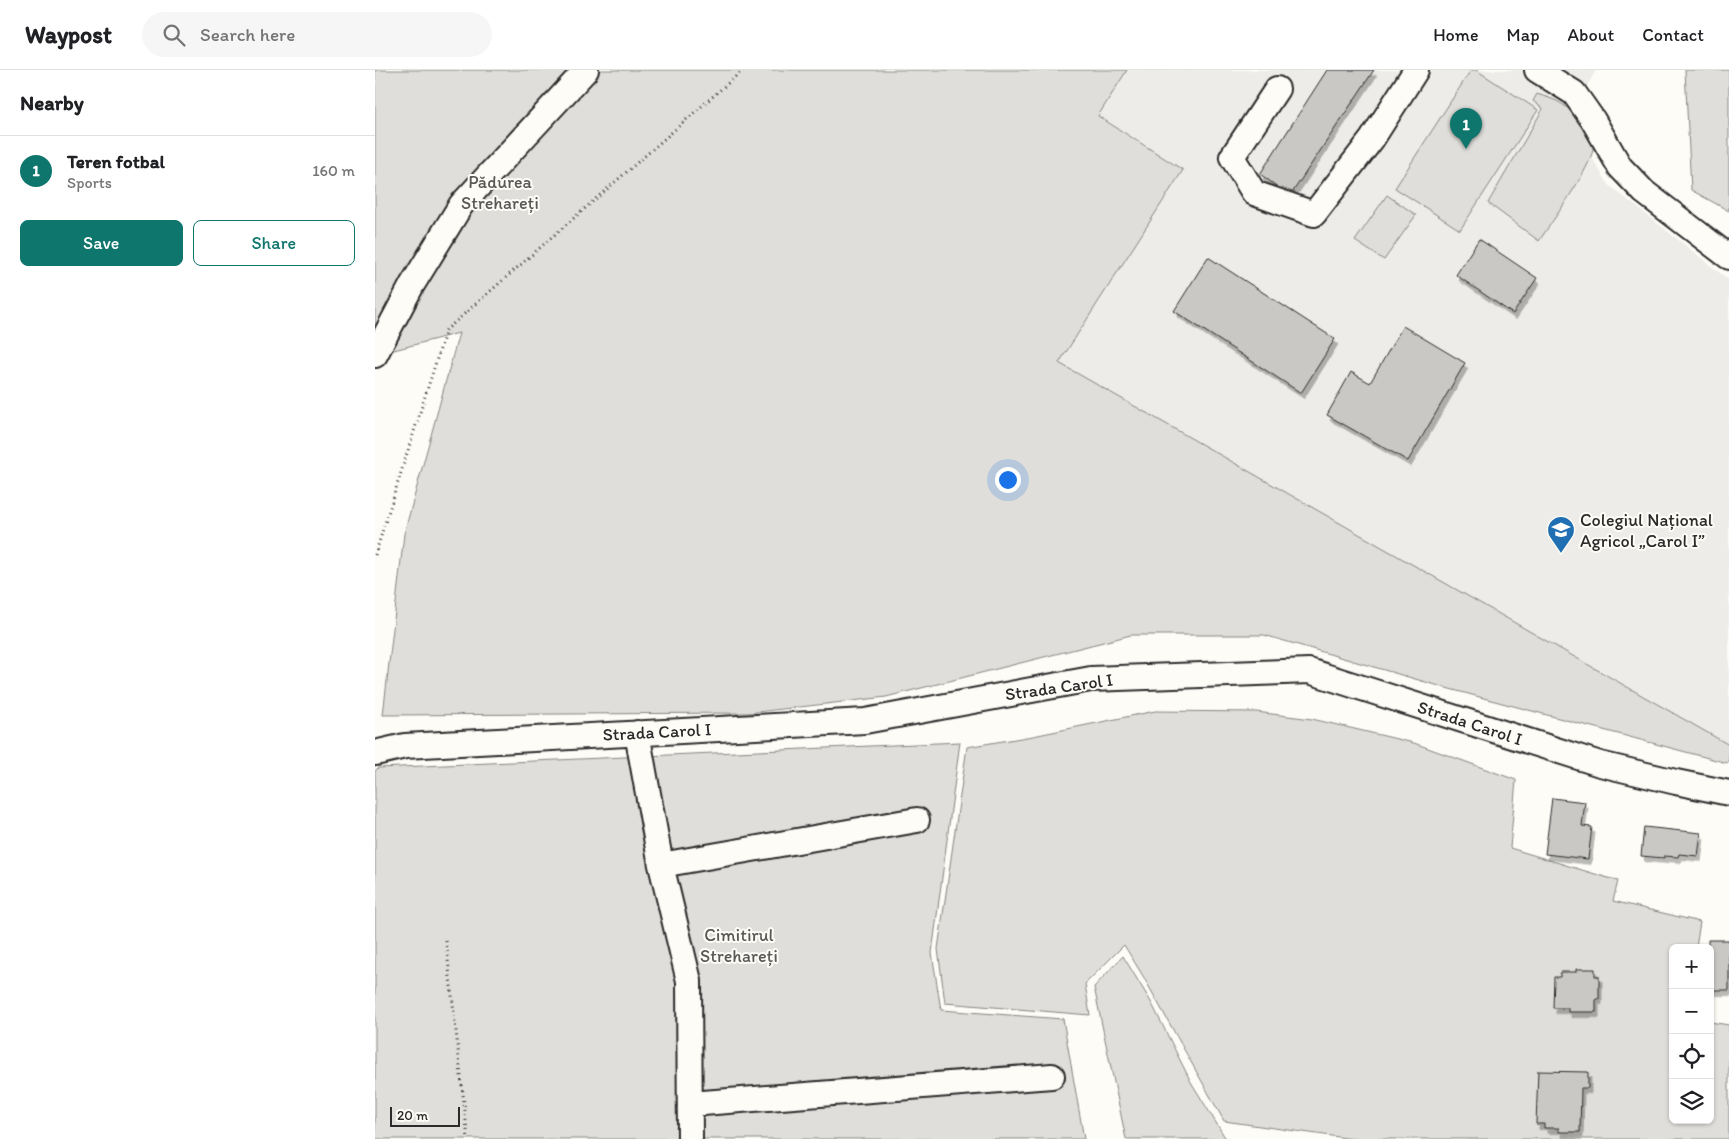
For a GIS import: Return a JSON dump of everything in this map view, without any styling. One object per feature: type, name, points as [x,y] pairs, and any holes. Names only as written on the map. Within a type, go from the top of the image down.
[{"type":"street","points":[[375,355],[412,285],[461,204],[586,70]]},
{"type":"street","points":[[1277,89],[1232,157],[1254,193],[1313,214],[1372,139],[1416,70]]},
{"type":"street","points":[[1537,70],[1575,93],[1620,167],[1644,192],[1729,257]]},
{"type":"street","name":"Strada Carol I","points":[[375,753],[405,746],[865,720],[1091,679],[1309,671],[1600,764],[1729,793]]},
{"type":"street","points":[[637,733],[661,864],[689,982],[690,1139]]},
{"type":"street","points":[[661,864],[917,820]]},
{"type":"street","points":[[690,1104],[1052,1076]]},
{"type":"path","points":[[375,555],[446,330],[743,70]]},
{"type":"path","points":[[445,941],[468,1139]]},
{"type":"shaded area","name":"Colegiul Național Agricol „Carol I”","points":[[1127,70],[1596,70],[1568,120],[1609,185],[1729,280],[1729,745],[1059,363],[1183,170],[1098,116]]},
{"type":"green space","name":"Pădurea Strehareți","points":[[375,70],[1127,70],[1098,116],[1183,170],[1059,363],[1729,745],[1729,759],[1727,763],[1446,688],[1264,635],[1131,635],[886,697],[748,713],[383,715],[404,534],[459,333],[375,355]]},
{"type":"green space","points":[[1471,70],[1476,70],[1538,110],[1460,230],[1395,188]]},
{"type":"green space","points":[[1685,70],[1729,70],[1729,211],[1691,190]]},
{"type":"green space","points":[[1537,94],[1553,99],[1567,108],[1583,123],[1593,142],[1591,158],[1578,182],[1539,241],[1488,203],[1543,109],[1533,101]]},
{"type":"green space","points":[[1387,195],[1416,215],[1384,260],[1355,241]]},
{"type":"green space","points":[[1155,711],[1256,712],[1312,719],[1414,743],[1516,780],[1510,848],[1618,881],[1613,901],[1700,922],[1697,944],[1669,944],[1669,1124],[1714,1124],[1714,1023],[1729,1025],[1729,1139],[1353,1139],[1224,1121],[1124,945],[1085,984],[1090,1015],[945,1003],[938,949],[967,747],[1033,736]]},
{"type":"green space","name":"Cimitirul Strehareți","points":[[960,742],[932,953],[941,1010],[1063,1019],[1084,1139],[375,1139],[375,771],[378,768]]},
{"type":"green space","points":[[1123,956],[1151,1002],[1191,1082],[1226,1139],[1126,1139],[1094,987]]},
{"type":"building","points":[[1327,70],[1374,70],[1290,196],[1260,174]]},
{"type":"building","points":[[1479,239],[1537,278],[1513,314],[1456,275]]},
{"type":"building","points":[[1208,257],[1335,339],[1301,393],[1174,311]]},
{"type":"building","points":[[1403,326],[1465,363],[1408,461],[1327,415],[1351,372],[1370,383]]},
{"type":"building","points":[[1552,798],[1585,802],[1582,826],[1592,827],[1588,859],[1545,854]]},
{"type":"building","points":[[1644,827],[1701,833],[1698,856],[1679,854],[1678,857],[1664,856],[1664,858],[1641,856]]},
{"type":"building","points":[[1708,940],[1729,940],[1729,990],[1714,990],[1714,944],[1708,944]]},
{"type":"building","points":[[1576,969],[1595,969],[1595,976],[1599,976],[1599,999],[1596,999],[1596,1012],[1568,1012],[1568,1008],[1553,1008],[1554,977],[1560,977],[1560,972],[1576,972]]},
{"type":"building","points":[[1538,1071],[1588,1072],[1588,1088],[1581,1088],[1580,1132],[1559,1132],[1559,1128],[1544,1128],[1544,1124],[1536,1124]]},
{"type":"place","name":"Teren fotbal","points":[[1466,149]]},
{"type":"place","name":"Colegiul Național Agricol „Carol I”","points":[[1561,554]]}]
